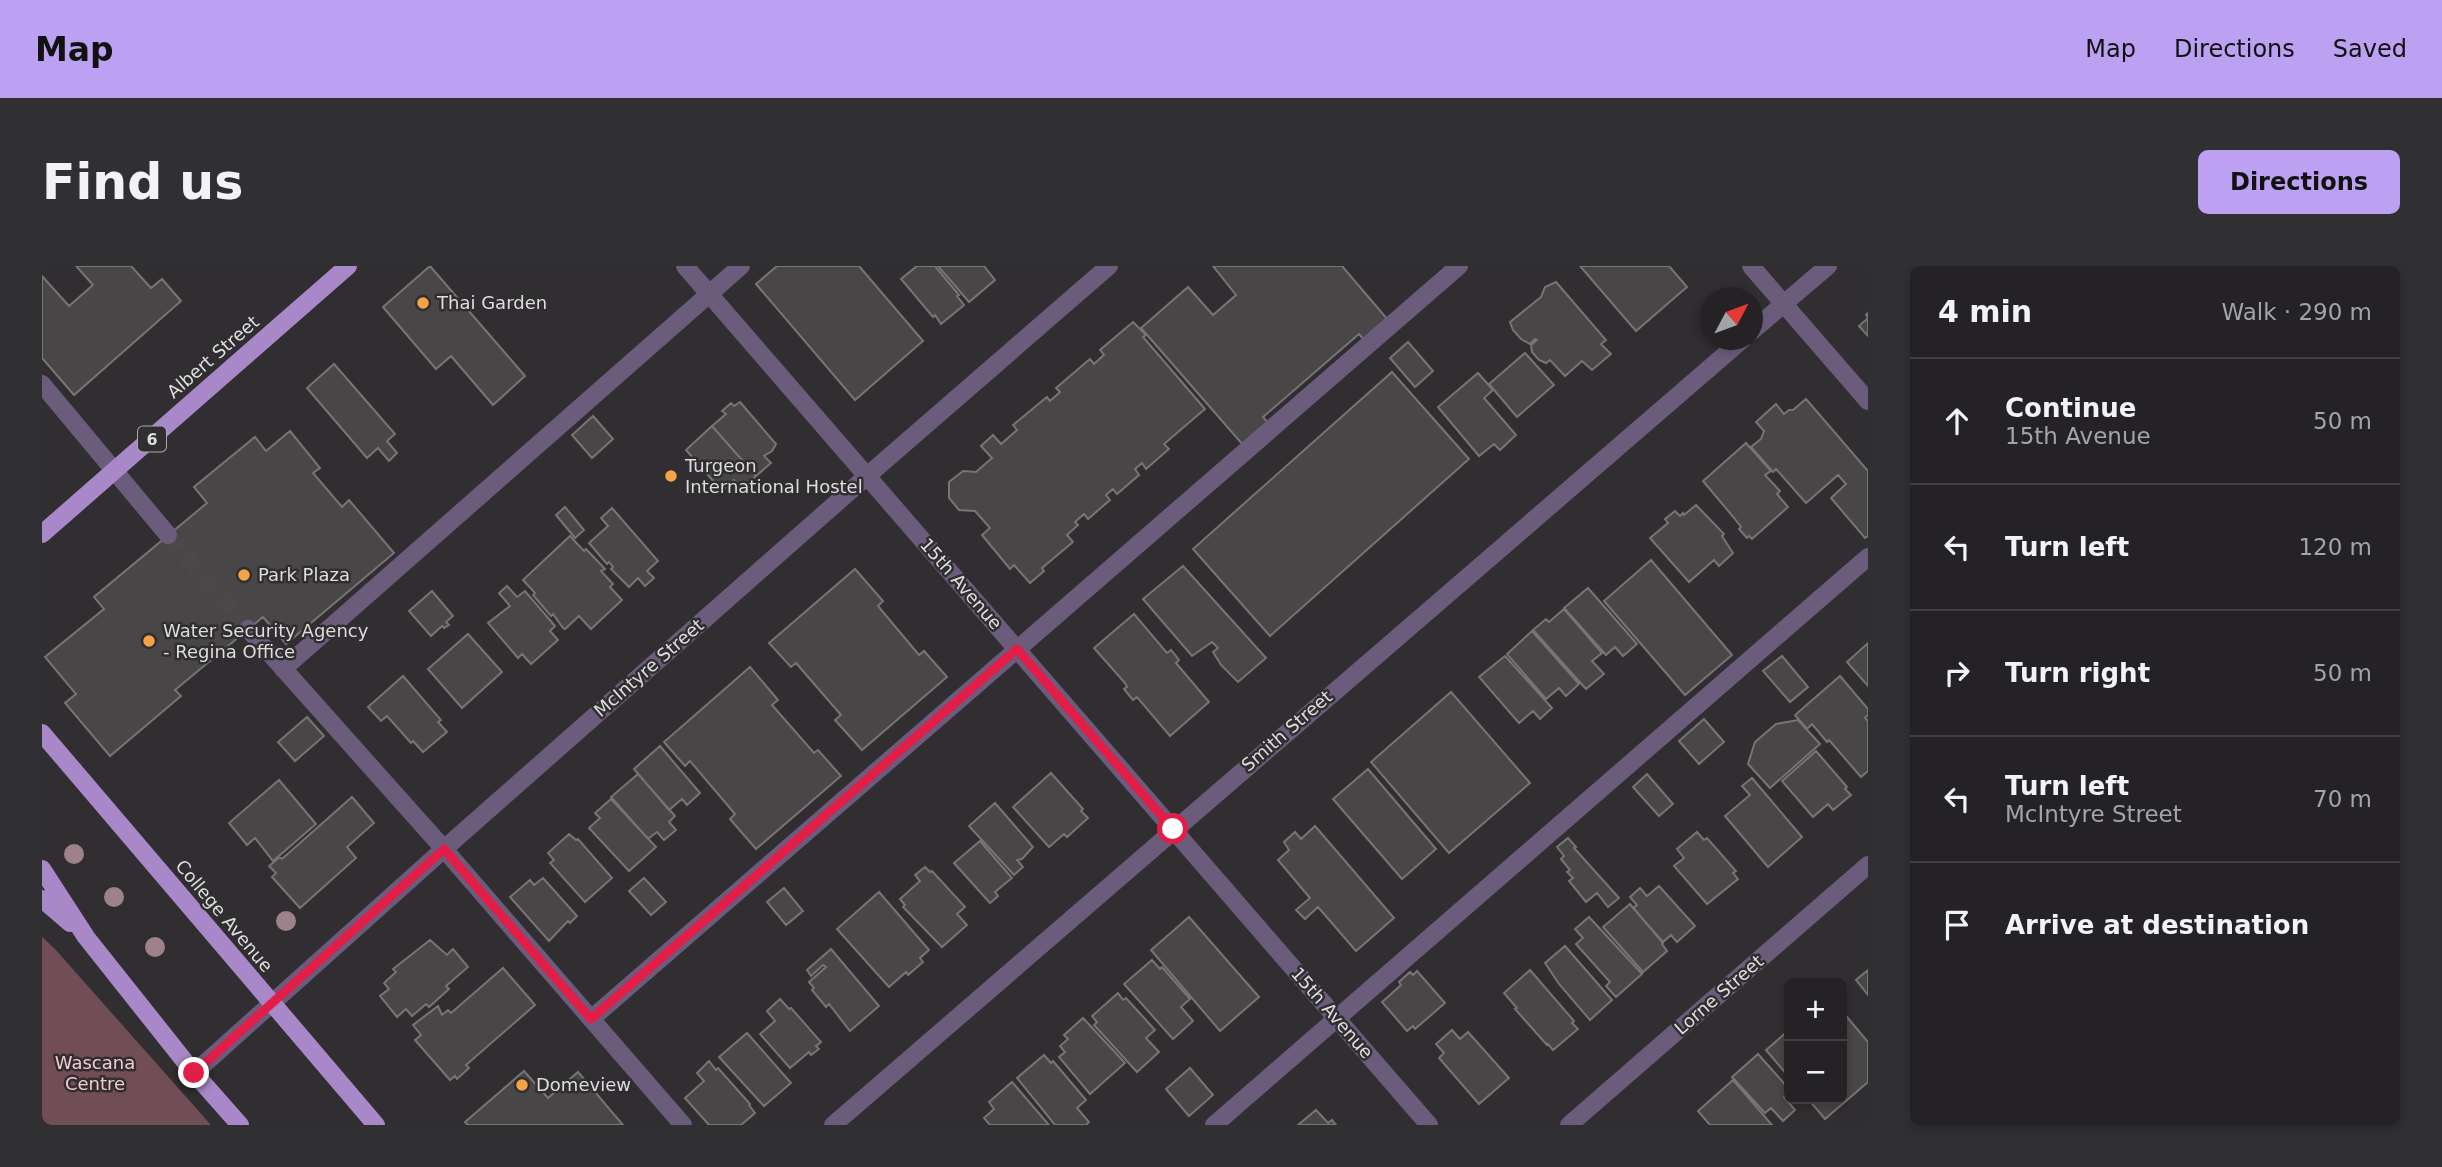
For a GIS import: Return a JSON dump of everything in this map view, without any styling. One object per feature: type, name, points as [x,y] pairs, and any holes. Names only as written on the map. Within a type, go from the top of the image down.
[{"type":"main road","name":"Albert Street","points":[[42,534],[348,266]]},
{"type":"main road","name":"College Avenue","points":[[42,733],[376,1125]]},
{"type":"main road","points":[[42,869],[86,937],[194,1073],[240,1125]]},
{"type":"main road","points":[[42,899],[86,937]]},
{"type":"street","name":"15th Avenue","points":[[685,266],[1429,1125]]},
{"type":"street","points":[[283,668],[741,266]]},
{"type":"street","name":"McIntyre Street","points":[[194,1073],[444,849],[1108,266]]},
{"type":"street","points":[[591,1019],[1459,266]]},
{"type":"street","points":[[1751,266],[1868,401]]},
{"type":"street","points":[[1763,322],[1828,266]]},
{"type":"street","name":"Smith Street","points":[[833,1125],[1730,350]]},
{"type":"street","points":[[42,384],[169,535]]},
{"type":"street","points":[[1214,1125],[1868,557]]},
{"type":"street","points":[[248,629],[444,849],[683,1125]]},
{"type":"street","name":"Lorne Street","points":[[1570,1125],[1868,865]]},
{"type":"green space","name":"Wascana Centre","points":[[42,937],[55,949],[211,1125],[42,1125]]},
{"type":"building","points":[[76,266],[131,266],[151,288],[162,279],[181,301],[74,395],[42,358],[42,276],[69,306],[93,285]]},
{"type":"building","points":[[430,266],[525,376],[493,405],[451,356],[436,369],[383,307]]},
{"type":"building","points":[[777,266],[859,266],[923,341],[855,400],[756,284]]},
{"type":"building","points":[[917,266],[935,266],[964,305],[941,324],[901,279]]},
{"type":"building","points":[[938,266],[984,266],[995,280],[969,302]]},
{"type":"building","points":[[1213,266],[1342,266],[1388,320],[1364,340],[1359,334],[1263,417],[1269,424],[1244,446],[1141,328],[1188,287],[1213,315],[1236,295]]},
{"type":"building","points":[[1580,266],[1669,266],[1687,287],[1636,331]]},
{"type":"building","points":[[1556,282],[1606,340],[1601,344],[1611,354],[1592,370],[1582,361],[1565,376],[1550,360],[1546,363],[1539,360],[1532,352],[1531,345],[1537,340],[1530,344],[1513,330],[1510,322],[1541,297],[1545,287]]},
{"type":"building","points":[[1868,318],[1868,336],[1859,326]]},
{"type":"building","points":[[1133,322],[1205,409],[1164,444],[1169,449],[1146,469],[1142,463],[1135,469],[1139,475],[1117,494],[1113,489],[1106,495],[1110,500],[1088,519],[1084,514],[1075,522],[1078,525],[1067,535],[1073,542],[1042,568],[1044,571],[1030,583],[1014,565],[1010,569],[982,535],[990,528],[975,511],[959,510],[949,498],[949,482],[963,471],[976,472],[992,458],[981,446],[993,435],[1001,444],[1017,430],[1013,425],[1047,397],[1050,401],[1060,392],[1056,388],[1090,359],[1094,364],[1104,355],[1100,350]]},
{"type":"building","points":[[1408,342],[1433,371],[1415,387],[1390,358]]},
{"type":"building","points":[[1525,353],[1554,385],[1517,417],[1489,384]]},
{"type":"building","points":[[334,364],[395,434],[387,441],[397,453],[389,461],[378,448],[367,458],[307,388]]},
{"type":"building","points":[[1392,372],[1469,459],[1270,636],[1193,549]]},
{"type":"building","points":[[1478,373],[1493,390],[1484,398],[1516,435],[1500,450],[1494,444],[1479,456],[1438,407]]},
{"type":"building","points":[[1806,399],[1868,471],[1868,536],[1865,538],[1831,498],[1846,484],[1838,475],[1806,503],[1776,469],[1773,472],[1751,447],[1761,439],[1764,431],[1756,422],[1776,404],[1784,414]]},
{"type":"building","points":[[740,402],[776,444],[772,451],[764,456],[771,463],[756,476],[712,426],[726,414],[722,411],[731,403],[734,406]]},
{"type":"building","points":[[593,416],[613,439],[592,458],[572,435]]},
{"type":"building","points":[[712,426],[756,476],[742,489],[734,480],[722,491],[686,450]]},
{"type":"building","name":"Park Plaza","points":[[290,431],[320,468],[313,473],[342,507],[349,500],[394,553],[286,644],[263,617],[175,690],[181,696],[110,756],[65,703],[76,694],[45,657],[104,609],[94,597],[207,503],[194,487],[255,437],[266,451]]},
{"type":"building","points":[[1746,443],[1771,471],[1765,475],[1780,491],[1777,494],[1788,507],[1752,539],[1749,536],[1747,538],[1739,529],[1741,527],[1703,481]]},
{"type":"building","points":[[1696,505],[1724,534],[1722,536],[1733,553],[1719,566],[1714,560],[1689,582],[1650,538],[1668,523],[1665,519],[1675,511],[1680,516],[1683,513],[1684,515]]},
{"type":"building","points":[[565,507],[584,530],[575,538],[556,515]]},
{"type":"building","points":[[612,508],[658,561],[647,571],[654,578],[645,586],[638,578],[629,587],[589,543],[608,526],[601,518]]},
{"type":"building","points":[[570,536],[605,569],[601,571],[622,600],[591,629],[579,616],[563,628],[523,580]]},
{"type":"building","points":[[1651,560],[1732,655],[1685,695],[1604,601]]},
{"type":"building","points":[[1183,566],[1266,658],[1238,682],[1221,665],[1213,652],[1218,648],[1212,642],[1192,656],[1143,599]]},
{"type":"building","points":[[855,569],[883,601],[878,606],[919,655],[924,651],[947,677],[862,750],[835,720],[841,715],[796,663],[791,667],[769,643]]},
{"type":"building","points":[[507,586],[517,597],[525,591],[555,626],[550,631],[558,640],[531,664],[522,654],[518,658],[488,623],[510,606],[499,593]]},
{"type":"building","points":[[1588,588],[1637,644],[1623,656],[1615,647],[1606,655],[1564,608]]},
{"type":"building","points":[[432,591],[453,616],[446,622],[449,625],[444,628],[442,626],[431,636],[409,611]]},
{"type":"building","points":[[1564,609],[1602,653],[1592,661],[1604,674],[1586,689],[1533,630],[1546,619],[1549,622]]},
{"type":"building","points":[[1134,614],[1167,653],[1171,650],[1179,660],[1176,663],[1209,702],[1170,736],[1137,697],[1133,700],[1124,689],[1127,687],[1125,683],[1094,648]]},
{"type":"building","points":[[1532,631],[1579,684],[1566,696],[1559,688],[1546,699],[1507,654]]},
{"type":"building","points":[[468,634],[502,672],[462,708],[428,669]]},
{"type":"building","points":[[1868,643],[1868,686],[1847,662]]},
{"type":"building","points":[[1505,656],[1552,708],[1540,719],[1533,711],[1519,723],[1479,677]]},
{"type":"building","points":[[1782,656],[1808,687],[1790,702],[1763,671]]},
{"type":"building","points":[[750,667],[778,700],[772,705],[814,753],[818,750],[841,776],[756,849],[730,819],[735,814],[690,761],[685,766],[664,742]]},
{"type":"building","points":[[403,676],[441,720],[438,722],[447,732],[423,752],[413,741],[411,743],[387,716],[381,721],[368,707]]},
{"type":"building","points":[[1840,676],[1868,709],[1865,718],[1868,721],[1868,771],[1861,777],[1812,724],[1807,729],[1795,715]]},
{"type":"building","points":[[1451,692],[1530,783],[1449,853],[1371,762]]},
{"type":"building","points":[[307,717],[324,736],[295,761],[278,742]]},
{"type":"building","points":[[1704,719],[1724,742],[1699,764],[1679,741]]},
{"type":"building","points":[[1798,720],[1820,744],[1770,788],[1748,764],[1755,742],[1776,724]]},
{"type":"building","points":[[660,746],[700,793],[687,805],[682,799],[669,810],[634,769]]},
{"type":"building","points":[[1816,751],[1851,795],[1833,810],[1828,804],[1813,817],[1782,781]]},
{"type":"building","points":[[1368,769],[1436,849],[1402,879],[1333,799]]},
{"type":"building","points":[[1051,773],[1088,818],[1067,837],[1064,834],[1049,847],[1013,807]]},
{"type":"building","points":[[638,774],[675,816],[669,822],[676,830],[664,840],[657,832],[648,839],[611,797]]},
{"type":"building","points":[[1647,774],[1673,804],[1659,816],[1633,787]]},
{"type":"building","points":[[1752,778],[1802,837],[1768,867],[1725,816],[1750,795],[1742,786]]},
{"type":"building","points":[[279,780],[316,824],[273,861],[255,838],[247,845],[229,823]]},
{"type":"building","points":[[352,797],[374,823],[347,847],[356,858],[300,908],[272,877],[276,873],[269,866],[280,857],[282,859]]},
{"type":"building","points":[[611,799],[656,847],[629,871],[589,828],[600,818],[595,813]]},
{"type":"building","points":[[995,803],[1033,847],[1022,859],[1017,860],[1023,867],[1014,875],[969,826]]},
{"type":"building","points":[[1315,826],[1394,918],[1356,951],[1318,907],[1305,919],[1296,910],[1310,898],[1278,860],[1289,850],[1284,842],[1295,832],[1301,839]]},
{"type":"building","points":[[1697,832],[1704,840],[1707,838],[1736,871],[1733,873],[1738,879],[1707,904],[1674,866],[1684,858],[1677,849]]},
{"type":"building","points":[[569,834],[578,839],[612,878],[585,902],[550,863],[554,860],[548,853]]},
{"type":"building","points":[[1568,838],[1619,898],[1608,907],[1597,893],[1586,902],[1569,881],[1573,878],[1567,872],[1570,870],[1561,859],[1564,856],[1557,847]]},
{"type":"building","points":[[980,841],[1012,878],[995,892],[998,896],[990,903],[954,863]]},
{"type":"building","points":[[925,867],[932,871],[965,907],[957,914],[967,925],[942,947],[903,907],[905,905],[900,899],[920,881],[915,875]]},
{"type":"building","points":[[543,878],[577,916],[570,923],[568,921],[549,941],[510,897],[530,880],[534,885]]},
{"type":"building","points":[[644,878],[666,902],[651,915],[629,891]]},
{"type":"building","points":[[1659,886],[1695,926],[1677,942],[1671,935],[1663,942],[1633,908],[1637,905],[1630,897],[1640,888],[1647,896]]},
{"type":"building","points":[[784,888],[803,911],[786,925],[767,902]]},
{"type":"building","points":[[879,892],[929,950],[920,958],[923,962],[889,987],[837,929]]},
{"type":"building","points":[[1630,904],[1667,951],[1643,972],[1603,927]]},
{"type":"building","points":[[1189,917],[1259,997],[1220,1031],[1151,950]]},
{"type":"building","points":[[1589,917],[1642,974],[1616,997],[1606,986],[1610,982],[1576,944],[1583,938],[1575,929]]},
{"type":"building","points":[[430,940],[447,955],[453,949],[468,967],[446,986],[449,989],[429,1007],[426,1004],[412,1016],[406,1009],[397,1017],[380,996],[389,989],[384,983],[396,972],[393,969]]},
{"type":"building","points":[[1565,946],[1612,1000],[1590,1020],[1545,963]]},
{"type":"building","points":[[831,949],[879,1006],[850,1031],[829,1004],[826,1007],[809,982],[826,967],[823,965],[811,976],[807,970]]},
{"type":"building","points":[[1152,960],[1160,969],[1162,967],[1190,999],[1181,1007],[1193,1021],[1173,1039],[1124,984]]},
{"type":"building","points":[[503,968],[535,1005],[466,1065],[469,1068],[457,1079],[455,1076],[450,1080],[415,1040],[421,1035],[413,1025],[438,1006],[442,1015],[448,1010],[451,1013]]},
{"type":"building","points":[[1530,970],[1578,1029],[1553,1050],[1504,993]]},
{"type":"building","points":[[1868,970],[1868,995],[1856,980]]},
{"type":"building","points":[[1417,971],[1445,1003],[1415,1029],[1413,1026],[1407,1031],[1382,1002],[1401,985],[1399,982],[1410,972],[1413,975]]},
{"type":"building","points":[[1118,993],[1123,1000],[1126,998],[1155,1030],[1146,1038],[1159,1052],[1137,1072],[1094,1025],[1097,1022],[1092,1016]]},
{"type":"building","points":[[780,999],[821,1042],[816,1046],[819,1049],[811,1055],[809,1052],[790,1068],[760,1034],[775,1021],[767,1011]]},
{"type":"building","points":[[1847,1017],[1868,1042],[1868,1082],[1847,1100]]},
{"type":"building","points":[[1083,1018],[1125,1063],[1090,1094],[1059,1057],[1065,1052],[1060,1046],[1068,1039],[1064,1035]]},
{"type":"building","points":[[1452,1030],[1460,1039],[1468,1032],[1509,1078],[1479,1104],[1439,1058],[1444,1053],[1436,1044]]},
{"type":"building","points":[[747,1033],[791,1083],[764,1106],[719,1057]]},
{"type":"building","points":[[1784,1034],[1784,1071],[1766,1050]]},
{"type":"building","points":[[1758,1054],[1784,1083],[1784,1104],[1790,1104],[1795,1110],[1783,1121],[1771,1108],[1765,1113],[1732,1077]]},
{"type":"building","points":[[1044,1055],[1051,1063],[1053,1061],[1086,1100],[1077,1108],[1089,1122],[1086,1125],[1055,1125],[1017,1078]]},
{"type":"building","points":[[709,1061],[750,1104],[755,1113],[741,1125],[709,1125],[685,1098],[704,1081],[697,1073]]},
{"type":"building","points":[[1190,1068],[1213,1095],[1189,1116],[1166,1089]]},
{"type":"building","name":"Domeview","points":[[524,1071],[548,1098],[578,1072],[623,1125],[468,1125],[465,1122]]},
{"type":"building","points":[[1733,1080],[1772,1125],[1710,1125],[1698,1111]]},
{"type":"building","points":[[1012,1082],[1049,1125],[990,1125],[984,1118],[994,1109],[989,1102]]},
{"type":"building","points":[[1812,1104],[1842,1104],[1825,1119]]},
{"type":"building","points":[[1316,1110],[1328,1123],[1332,1120],[1336,1125],[1298,1125]]},
{"type":"tunnel","points":[[168,535],[248,629]]},
{"type":"place","name":"Thai Garden","points":[[423,303]]},
{"type":"place","name":"Turgeon International Hostel","points":[[671,476]]},
{"type":"place","name":"Park Plaza","points":[[244,575]]},
{"type":"place","name":"Water Security Agency - Regina Office","points":[[149,641]]},
{"type":"place","name":"Domeview","points":[[522,1085]]},
{"type":"route","points":[[194,1073],[444,849],[591,1019],[1017,649],[1173,829]]}]
